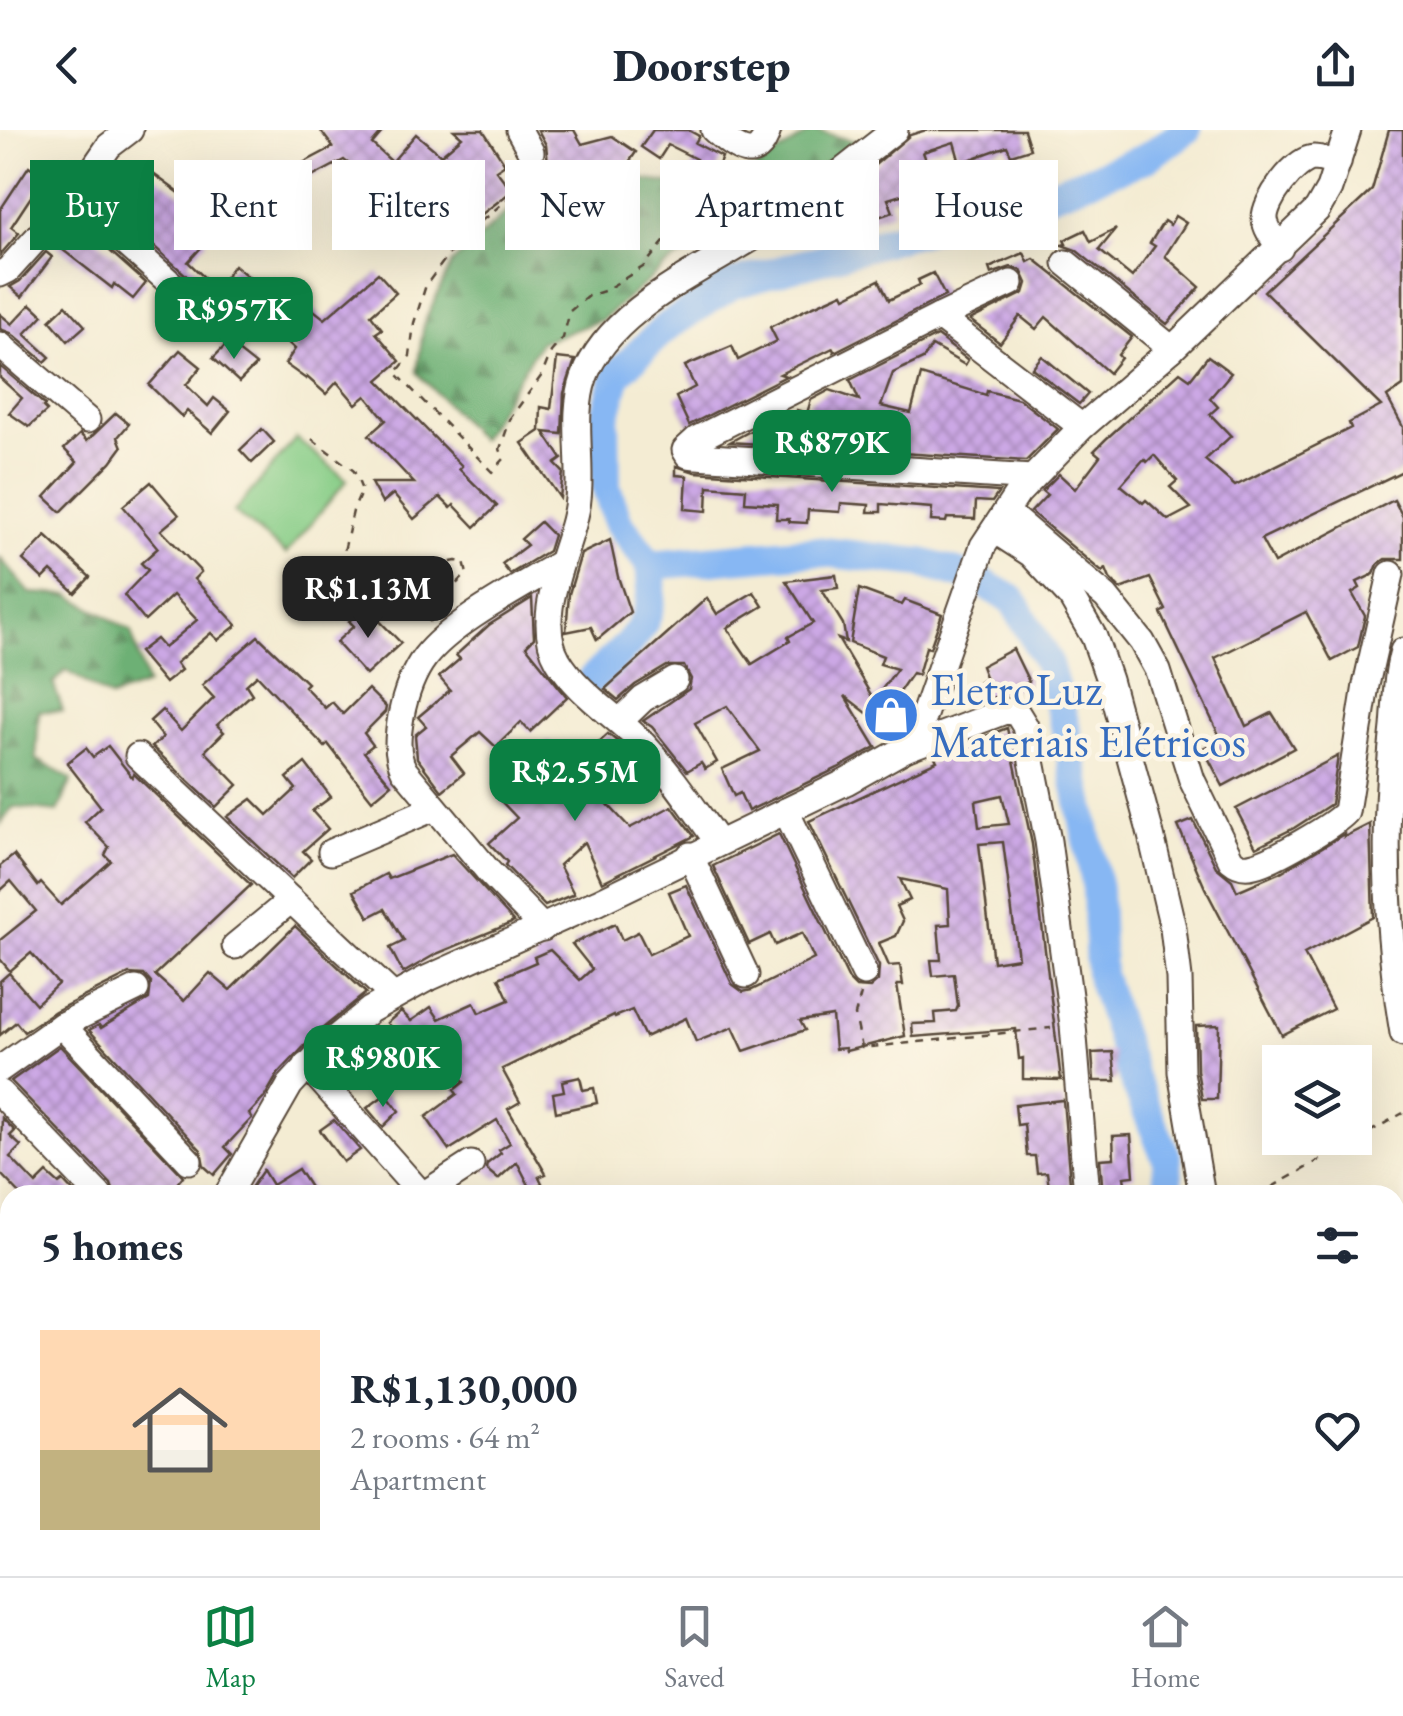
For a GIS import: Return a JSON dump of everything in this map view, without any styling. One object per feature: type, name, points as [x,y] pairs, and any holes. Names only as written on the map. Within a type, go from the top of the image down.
[{"type":"street","points":[[99,160],[109,146],[130,130]]},
{"type":"street","points":[[714,130],[734,148],[761,140]]},
{"type":"street","points":[[718,842],[668,774],[620,721],[566,671],[553,649],[551,612],[560,563],[579,503],[582,383],[594,353],[612,332],[645,306],[779,221],[895,130]]},
{"type":"street","points":[[905,749],[920,726],[963,600],[994,530],[1032,478],[1082,426],[1172,349],[1317,210],[1348,130]]},
{"type":"street","points":[[1280,248],[1264,216],[1268,200],[1304,161],[1315,158],[1338,163]]},
{"type":"street","points":[[0,274],[30,246]]},
{"type":"street","points":[[133,250],[214,322]]},
{"type":"street","points":[[1066,263],[1172,349]]},
{"type":"street","points":[[1012,284],[938,317],[697,439],[684,450],[696,456],[1032,478]]},
{"type":"street","points":[[938,317],[1082,426]]},
{"type":"street","points":[[0,346],[87,420]]},
{"type":"street","points":[[994,530],[1106,597],[1142,642],[1158,671],[1192,780],[1231,860],[1238,866],[1257,865],[1332,824],[1346,812],[1366,685],[1391,574]]},
{"type":"street","points":[[994,530],[1031,554],[1070,596],[1094,637],[1109,680],[1173,928],[1182,1072],[1200,1185]]},
{"type":"street","points":[[543,928],[434,808],[404,770],[398,751],[403,709],[422,660],[450,633],[560,563]]},
{"type":"street","points":[[1403,651],[1386,849],[1403,1033]]},
{"type":"street","points":[[620,721],[643,699],[675,680]]},
{"type":"street","points":[[232,1185],[278,1104],[307,1065],[347,1027],[393,996],[786,811],[905,749],[996,712],[1011,711],[1021,718],[1048,840],[1073,1025],[1085,1185]]},
{"type":"street","points":[[138,756],[393,996]]},
{"type":"street","points":[[331,852],[434,808]]},
{"type":"street","points":[[786,811],[864,974]]},
{"type":"street","points":[[690,855],[746,975]]},
{"type":"street","points":[[234,946],[291,900]]},
{"type":"street","points":[[0,1069],[62,1026],[136,989]]},
{"type":"street","points":[[62,1026],[189,1160]]},
{"type":"street","points":[[307,1065],[413,1185]]},
{"type":"street","points":[[0,1093],[89,1185]]},
{"type":"street","points":[[438,1185],[471,1164]]},
{"type":"path","points":[[525,141],[534,177],[479,223],[426,285],[414,323],[410,356],[396,374],[492,472],[504,459],[500,449],[511,417],[563,338],[570,311],[588,296],[604,291],[643,266],[684,218],[729,182],[761,140]]},
{"type":"path","points":[[312,439],[354,471],[362,490],[343,556],[354,567],[376,576],[456,561],[468,567],[467,574],[444,595],[428,623],[422,660]]},
{"type":"path","points":[[864,974],[855,1015],[862,1048],[1073,1025]]},
{"type":"path","points":[[1276,1185],[1403,1114]]},
{"type":"green space","points":[[813,130],[858,142],[831,160],[768,160]]},
{"type":"green space","points":[[640,179],[660,182],[660,250],[693,250],[663,268],[602,320],[540,342],[480,440],[417,372],[424,323],[452,263],[466,250],[485,250],[485,232],[505,214],[505,250],[640,250]]},
{"type":"green space","points":[[296,438],[347,480],[286,554],[234,512]]},
{"type":"green space","points":[[0,558],[30,593],[70,595],[131,631],[147,685],[110,698],[66,670],[53,683],[63,711],[39,711],[36,759],[72,780],[58,812],[13,807],[0,825]]},
{"type":"building","points":[[320,130],[384,130],[372,144],[390,160],[332,160],[332,166],[312,177],[312,160],[309,160],[333,147]]},
{"type":"building","points":[[454,130],[483,130],[505,164],[496,170],[505,182],[505,196],[485,212],[485,160],[394,160],[416,134],[441,155],[462,137]]},
{"type":"building","points":[[538,130],[574,130],[582,144],[612,136],[636,152],[631,160],[548,160],[546,145]]},
{"type":"building","points":[[653,130],[688,130],[699,136],[695,143],[722,157],[696,160],[668,145],[659,159],[641,147]]},
{"type":"building","points":[[926,130],[1024,130],[1030,149],[1011,155],[1007,146],[959,160],[954,142],[923,152],[926,160],[899,160],[899,196],[888,199],[893,212],[879,217],[879,161],[910,135]]},
{"type":"building","points":[[1389,130],[1403,130],[1403,386],[1387,397],[1403,427],[1403,471],[1261,539],[1274,563],[1394,500],[1403,517],[1403,559],[1385,559],[1374,574],[1357,582],[1360,588],[1352,593],[1365,616],[1358,647],[1332,661],[1306,612],[1215,658],[1246,726],[1272,713],[1294,748],[1223,786],[1203,748],[1221,739],[1161,613],[1166,610],[1150,578],[1120,589],[1106,569],[1102,572],[1031,512],[1047,495],[1042,491],[1059,474],[1075,489],[1100,456],[1094,451],[1106,439],[1180,372],[1190,379],[1208,356],[1231,373],[1210,398],[1218,407],[1210,414],[1231,436],[1205,460],[1235,486],[1351,428],[1349,423],[1381,406],[1264,291],[1372,190]],"holes":[[[1154,455],[1177,481],[1170,487],[1191,508],[1168,520],[1121,485],[1144,459],[1147,462]]]},
{"type":"building","points":[[29,166],[30,198],[11,227],[19,233],[0,255],[0,210]]},
{"type":"building","points":[[154,174],[174,189],[174,250],[199,250],[188,262],[205,278],[198,286],[154,246]]},
{"type":"building","points":[[1175,216],[1186,223],[1165,256],[1200,287],[1167,324],[1076,250],[1062,245],[1066,244],[1064,240],[1085,230],[1091,242],[1116,229],[1099,250],[1132,277],[1155,246],[1150,243],[1164,221],[1170,225]]},
{"type":"building","points":[[63,250],[109,250],[146,283],[133,299],[114,284],[112,288]]},
{"type":"building","points":[[46,252],[52,257],[22,297],[10,287]]},
{"type":"building","points":[[1024,253],[1028,262],[1034,259],[1132,337],[1109,373],[1046,317],[1036,329],[1020,316],[1000,343],[970,320],[1024,293],[1027,283],[1021,270],[1011,267],[991,274],[989,268]]},
{"type":"building","points":[[234,265],[257,284],[263,278],[281,297],[287,289],[325,319],[378,273],[396,293],[371,315],[382,329],[376,333],[400,361],[378,380],[497,506],[475,527],[454,505],[451,508],[440,497],[414,519],[393,494],[382,503],[371,483],[414,483],[369,435],[386,420],[366,396],[356,404],[337,382],[326,394],[285,364],[295,349],[279,334],[288,324],[264,304],[244,323],[255,333],[242,346],[227,331],[229,317],[247,299],[223,280]]},
{"type":"building","points":[[933,273],[945,296],[834,352],[833,348],[780,374],[786,376],[689,425],[676,397],[695,387],[685,366],[732,346],[738,360],[777,341],[770,327],[807,309],[843,293],[845,297],[879,280],[889,300],[920,285],[918,280]]},
{"type":"building","points":[[31,304],[43,315],[25,334],[50,357],[45,362],[11,333],[0,329],[0,314],[12,324]]},
{"type":"building","points":[[66,305],[85,326],[68,341],[50,320]]},
{"type":"building","points":[[937,336],[968,360],[965,365],[932,346],[923,359],[893,373],[881,406],[911,413],[921,375],[986,395],[987,391],[1019,399],[1058,429],[1026,461],[730,442],[752,430],[764,431],[764,423],[769,421],[794,422],[797,410],[807,413],[811,400],[830,390],[859,400],[850,380]]},
{"type":"building","points":[[228,343],[256,365],[239,382],[213,358]]},
{"type":"building","points":[[180,350],[201,367],[186,385],[208,406],[214,398],[230,411],[212,433],[187,411],[182,417],[149,385]]},
{"type":"building","points":[[1042,356],[1088,394],[1079,404],[1032,368]]},
{"type":"building","points":[[557,358],[575,360],[564,393],[562,434],[544,432],[562,459],[555,464],[563,472],[560,498],[522,443],[540,431],[541,407],[551,409]]},
{"type":"building","points":[[0,366],[45,405],[47,411],[29,427],[9,413],[22,398],[0,378]]},
{"type":"building","points":[[116,413],[129,424],[118,437],[122,447],[61,512],[45,497],[77,462],[64,449],[80,434],[87,441]]},
{"type":"building","points":[[262,429],[274,442],[252,463],[240,450]]},
{"type":"building","points":[[676,466],[695,472],[999,492],[992,502],[976,501],[975,519],[931,521],[932,508],[881,504],[881,512],[868,512],[869,505],[841,503],[840,512],[808,510],[807,523],[789,522],[776,519],[777,504],[745,502],[746,489],[708,486],[707,511],[685,509],[687,476],[676,475]]},
{"type":"building","points":[[151,482],[179,515],[161,530],[201,572],[194,579],[237,625],[218,640],[211,633],[176,663],[181,670],[165,683],[139,652],[156,639],[164,648],[197,620],[173,595],[145,621],[124,595],[148,570],[141,563],[158,548],[123,506]]},
{"type":"building","points":[[540,522],[553,535],[548,551],[510,574],[502,564],[527,545],[521,539]]},
{"type":"building","points":[[46,536],[90,577],[75,593],[51,571],[43,579],[23,560]]},
{"type":"building","points":[[610,540],[630,612],[597,640],[591,627],[566,632],[569,594],[581,554]]},
{"type":"building","points":[[836,575],[838,588],[822,590],[843,624],[846,642],[838,639],[874,700],[897,669],[880,664],[883,656],[850,643],[859,589],[942,614],[918,675],[912,673],[894,699],[908,711],[894,734],[845,696],[876,747],[838,768],[748,811],[740,793],[734,796],[722,769],[760,751],[727,706],[695,723],[717,762],[705,769],[701,763],[687,771],[643,721],[689,689],[691,679],[684,666],[667,666],[618,700],[605,689],[707,598],[717,614],[754,592],[763,606],[727,628],[752,664],[813,623],[786,581]]},
{"type":"building","points":[[532,598],[534,638],[526,646],[567,697],[530,732],[521,722],[496,747],[480,732],[451,756],[464,773],[442,791],[417,758],[415,735],[426,726],[418,717],[450,690],[439,677],[460,659],[456,655],[489,625]]},
{"type":"building","points":[[365,606],[401,643],[366,675],[336,642],[354,626],[349,621]]},
{"type":"building","points":[[258,636],[307,683],[304,686],[325,708],[332,702],[343,714],[368,689],[386,707],[364,733],[373,745],[364,752],[391,784],[372,800],[328,744],[325,747],[257,675],[246,685],[252,694],[217,725],[224,732],[205,751],[238,785],[216,807],[152,747],[163,737],[150,721],[162,710],[181,731],[214,698],[202,685]]},
{"type":"building","points":[[1013,649],[1029,682],[981,703],[979,682],[986,679],[981,666]]},
{"type":"building","points":[[1007,728],[1032,844],[1061,1080],[1023,1079],[1016,1029],[913,1037],[912,1024],[936,1023],[935,1013],[956,1011],[958,1006],[954,974],[933,976],[931,960],[941,960],[938,925],[950,924],[948,889],[900,879],[910,900],[896,906],[903,921],[896,936],[879,943],[889,966],[900,965],[903,985],[897,985],[905,1036],[846,1051],[835,1049],[832,1016],[800,1021],[805,1030],[744,1051],[733,1027],[696,1042],[686,1018],[645,1037],[632,1010],[502,1069],[520,1102],[508,1109],[546,1174],[539,1177],[542,1183],[529,1185],[517,1162],[498,1179],[486,1169],[501,1153],[499,1150],[510,1143],[497,1120],[449,1150],[426,1117],[457,1094],[454,1090],[464,1082],[446,1060],[433,1075],[387,1023],[401,1011],[411,1021],[431,1007],[439,1019],[474,1003],[479,1013],[509,1000],[499,978],[536,962],[534,957],[550,950],[580,980],[592,969],[572,944],[615,924],[622,940],[638,932],[649,954],[688,936],[669,892],[686,885],[732,984],[743,992],[752,990],[814,959],[802,933],[775,945],[770,934],[749,944],[713,866],[779,834],[849,980],[856,987],[870,988],[878,981],[879,966],[809,821],[937,761],[935,757]],"holes":[[[1002,795],[1009,824],[979,827],[976,801]],[[1003,842],[1018,958],[993,962],[979,844]]]},
{"type":"building","points":[[608,734],[618,742],[613,746],[619,752],[587,782],[630,828],[672,806],[694,836],[602,882],[584,842],[559,865],[574,894],[545,906],[489,843],[517,818],[500,800],[534,768],[527,761],[549,741],[573,766]]},
{"type":"building","points":[[108,746],[132,777],[134,774],[251,885],[155,975],[184,1001],[210,973],[230,990],[295,926],[366,993],[317,1033],[278,1074],[249,1114],[252,1118],[225,1147],[232,1154],[214,1175],[204,1166],[201,1150],[89,1030],[99,1025],[101,1028],[149,999],[151,983],[144,975],[129,974],[55,1011],[24,1032],[16,1022],[0,1035],[0,981],[9,973],[36,1004],[58,984],[31,953],[10,971],[0,959],[0,940],[36,911],[11,881],[0,891],[0,866],[14,855],[38,886],[41,883],[61,905],[111,861],[105,855],[109,847],[85,822],[101,807],[67,763],[86,748],[93,757]]},
{"type":"building","points":[[1338,756],[1331,804],[1256,847],[1236,809]]},
{"type":"building","points":[[305,763],[331,797],[312,811],[328,829],[303,851],[311,859],[292,878],[227,817],[252,799],[268,815],[296,789],[287,778]]},
{"type":"building","points":[[1193,820],[1216,867],[1232,880],[1237,891],[1370,824],[1373,917],[1304,954],[1333,1009],[1282,1035],[1205,888],[1178,826]]},
{"type":"building","points":[[452,854],[514,922],[436,954],[403,973],[390,948],[404,941],[385,909],[369,917],[354,891],[386,874],[389,879]]},
{"type":"building","points":[[1219,1025],[1217,1099],[1202,1099],[1196,1026]]},
{"type":"building","points":[[60,1046],[183,1176],[176,1185],[111,1185],[11,1081]]},
{"type":"building","points":[[1113,1052],[1116,1081],[1094,1081],[1092,1053]]},
{"type":"building","points":[[580,1077],[583,1090],[594,1088],[597,1103],[556,1112],[553,1093],[564,1091],[562,1081]]},
{"type":"building","points":[[386,1094],[399,1111],[383,1127],[367,1108]]},
{"type":"building","points":[[1063,1100],[1070,1185],[1049,1185],[1047,1172],[1037,1173],[1035,1156],[1027,1156],[1024,1124],[1017,1125],[1015,1105]]},
{"type":"building","points":[[2,1118],[15,1131],[10,1136],[21,1146],[10,1157],[36,1184],[47,1173],[59,1184],[63,1181],[67,1185],[11,1185],[0,1173]]},
{"type":"building","points":[[334,1120],[360,1150],[343,1162],[320,1130]]},
{"type":"building","points":[[1131,1135],[1134,1176],[1124,1177],[1125,1185],[1102,1185],[1100,1159],[1114,1158],[1113,1136]]},
{"type":"building","points":[[298,1169],[308,1185],[272,1185]]},
{"type":"building","points":[[263,1170],[272,1185],[253,1185]]},
{"type":"waterway","points":[[1168,1185],[1167,1159],[1133,1077],[1100,974],[1097,889],[1065,725],[1047,661],[1013,600],[974,578],[922,563],[815,551],[650,565],[618,522],[606,487],[605,418],[617,374],[666,327],[733,284],[1050,194],[1146,158],[1186,130]]},
{"type":"waterway","points":[[592,679],[630,641],[646,617],[650,565]]},
{"type":"place","name":"EletroLuz Materiais Elétricos","points":[[891,715]]}]
